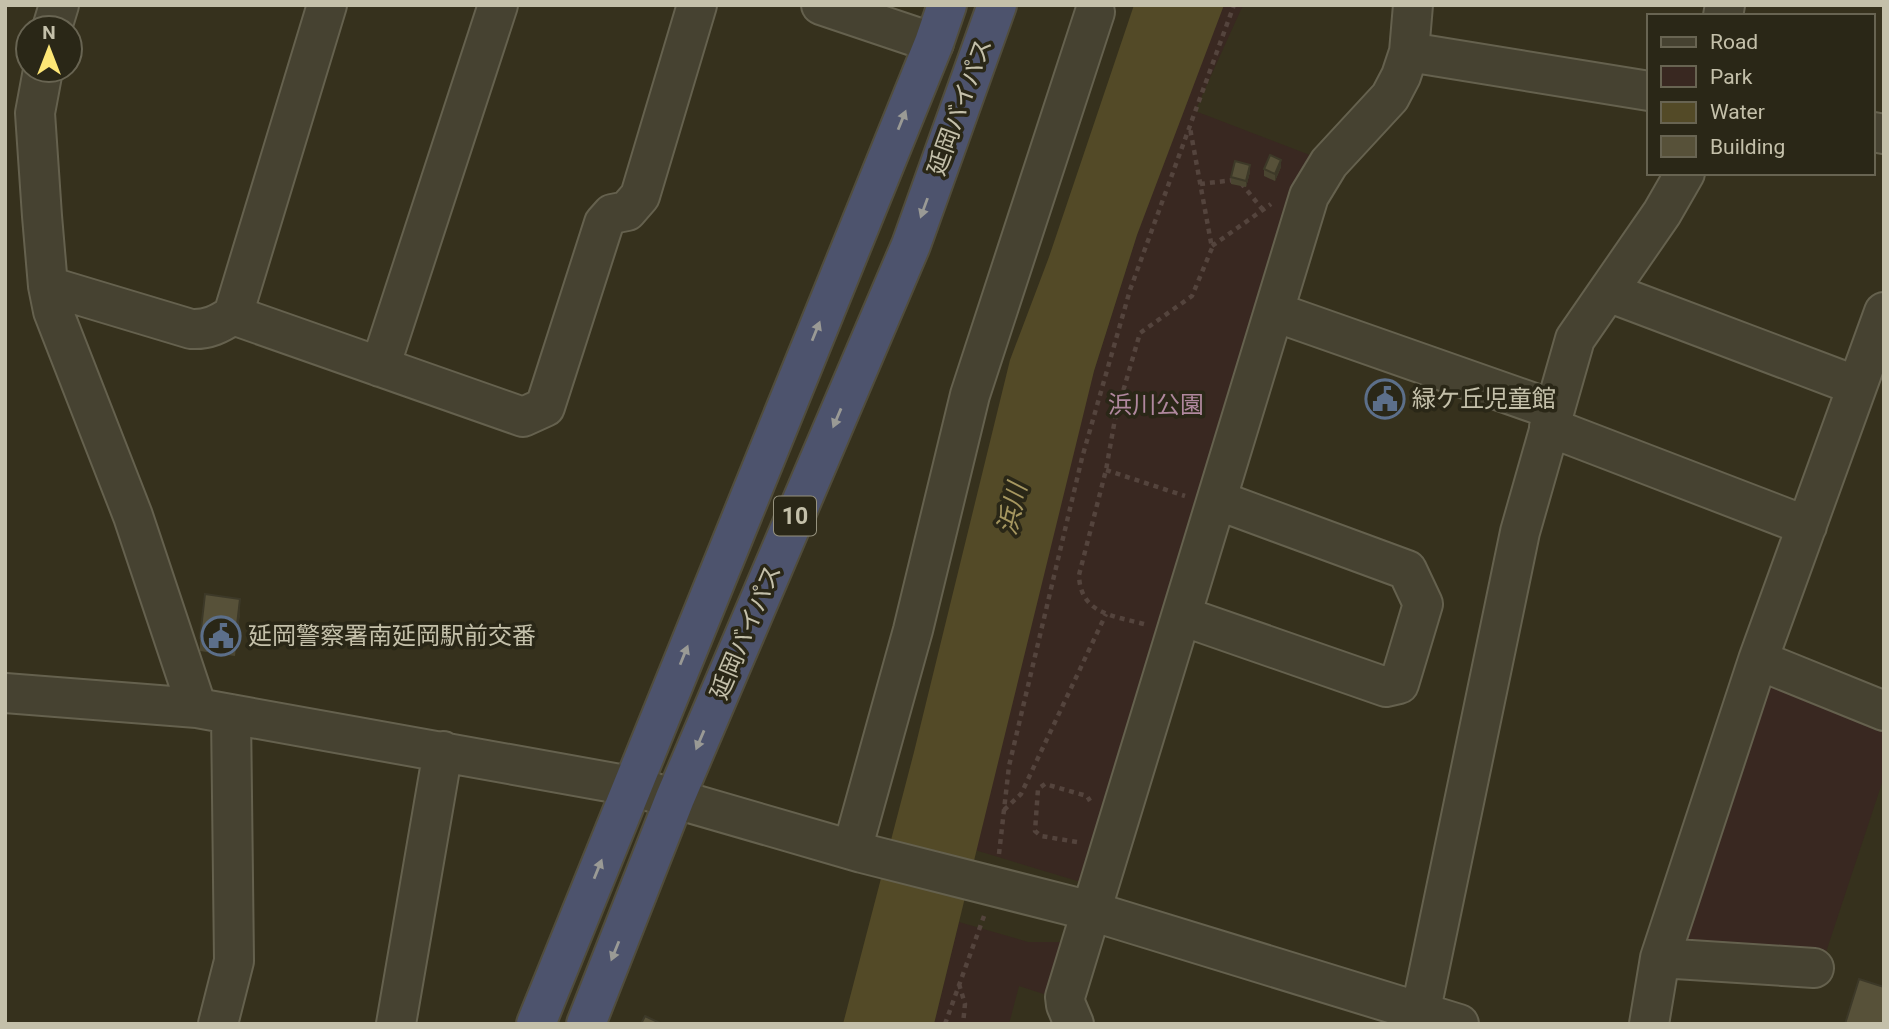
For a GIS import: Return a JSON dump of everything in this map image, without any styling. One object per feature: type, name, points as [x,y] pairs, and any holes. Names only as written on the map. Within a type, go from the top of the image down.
[{"type":"highway","name":"延岡バイパス","points":[[536,1024],[934,43],[947,5]]},
{"type":"highway","name":"延岡バイパス","points":[[586,1024],[676,798],[911,245],[997,5]]},
{"type":"street","points":[[48,286],[191,329],[203,330],[233,316],[327,5]]},
{"type":"street","points":[[380,367],[498,5]]},
{"type":"street","points":[[233,316],[523,417],[545,408],[604,223],[612,214],[627,211],[640,196],[697,5]]},
{"type":"street","points":[[821,5],[934,43]]},
{"type":"street","points":[[1074,1024],[1065,997],[1091,911],[1103,823],[1167,621],[1216,503],[1309,196],[1329,163],[1390,97],[1409,52],[1413,5]]},
{"type":"street","points":[[857,851],[970,395],[1095,12]]},
{"type":"street","points":[[1409,52],[1647,91]]},
{"type":"street","points":[[40,84],[35,113],[48,286],[53,311],[133,516],[214,711],[234,961],[218,1024]]},
{"type":"street","points":[[1419,1018],[1520,532],[1575,339],[1662,213],[1684,175]]},
{"type":"street","points":[[1608,292],[1857,386]]},
{"type":"street","points":[[1275,312],[1552,419],[1807,526]]},
{"type":"street","points":[[1649,1024],[1661,958],[1758,660],[1884,312]]},
{"type":"street","points":[[1167,621],[1386,687],[1399,684],[1423,604],[1406,570],[1216,503]]},
{"type":"street","points":[[1758,660],[1884,711]]},
{"type":"street","points":[[5,693],[214,711],[631,786],[857,851],[1091,911],[1419,1018],[1459,1024]]},
{"type":"street","points":[[396,1024],[443,751]]},
{"type":"street","points":[[1661,958],[1814,968]]},
{"type":"path","points":[[945,1024],[959,984],[1004,811],[1009,766],[1082,458],[1130,290],[1234,5]]},
{"type":"path","points":[[1167,621],[1106,614],[1091,607],[1079,587],[1079,575],[1115,419],[1140,333],[1192,296],[1212,248],[1190,126]]},
{"type":"path","points":[[1200,184],[1238,179],[1263,210]]},
{"type":"path","points":[[1105,470],[1216,503]]},
{"type":"path","points":[[1004,811],[1021,794],[1106,614]]},
{"type":"path","points":[[1045,784],[1087,796],[1103,823],[1078,842],[1041,836],[1035,831],[1038,789],[1045,784]]},
{"type":"path","points":[[959,984],[965,1004],[963,1024]]},
{"type":"green space","name":"浜川公園","points":[[1220,5],[1243,5],[1195,111],[1315,157],[1084,883],[975,850],[1089,387],[1141,222]]},
{"type":"green space","points":[[1763,683],[1884,729],[1884,777],[1825,955],[1680,946]]},
{"type":"green space","points":[[959,922],[1028,942],[1068,942],[1056,998],[1019,986],[1009,1024],[934,1024]]},
{"type":"water","name":"浜川","points":[[1134,5],[1224,5],[1137,235],[1094,371],[934,1024],[843,1024],[914,752],[1010,360],[1049,257]]},
{"type":"building","points":[[1270,155],[1281,160],[1275,174],[1264,169]]},
{"type":"building","points":[[1235,161],[1250,165],[1246,181],[1231,177]]},
{"type":"building","points":[[205,594],[240,599],[235,642],[200,638]]},
{"type":"building","points":[[1859,979],[1884,987],[1884,1024],[1845,1024]]},
{"type":"building","points":[[645,1016],[662,1024],[641,1024]]},
{"type":"place","name":"緑ケ丘児童館","points":[[1385,399]]},
{"type":"place","name":"延岡警察署南延岡駅前交番","points":[[221,636]]}]
